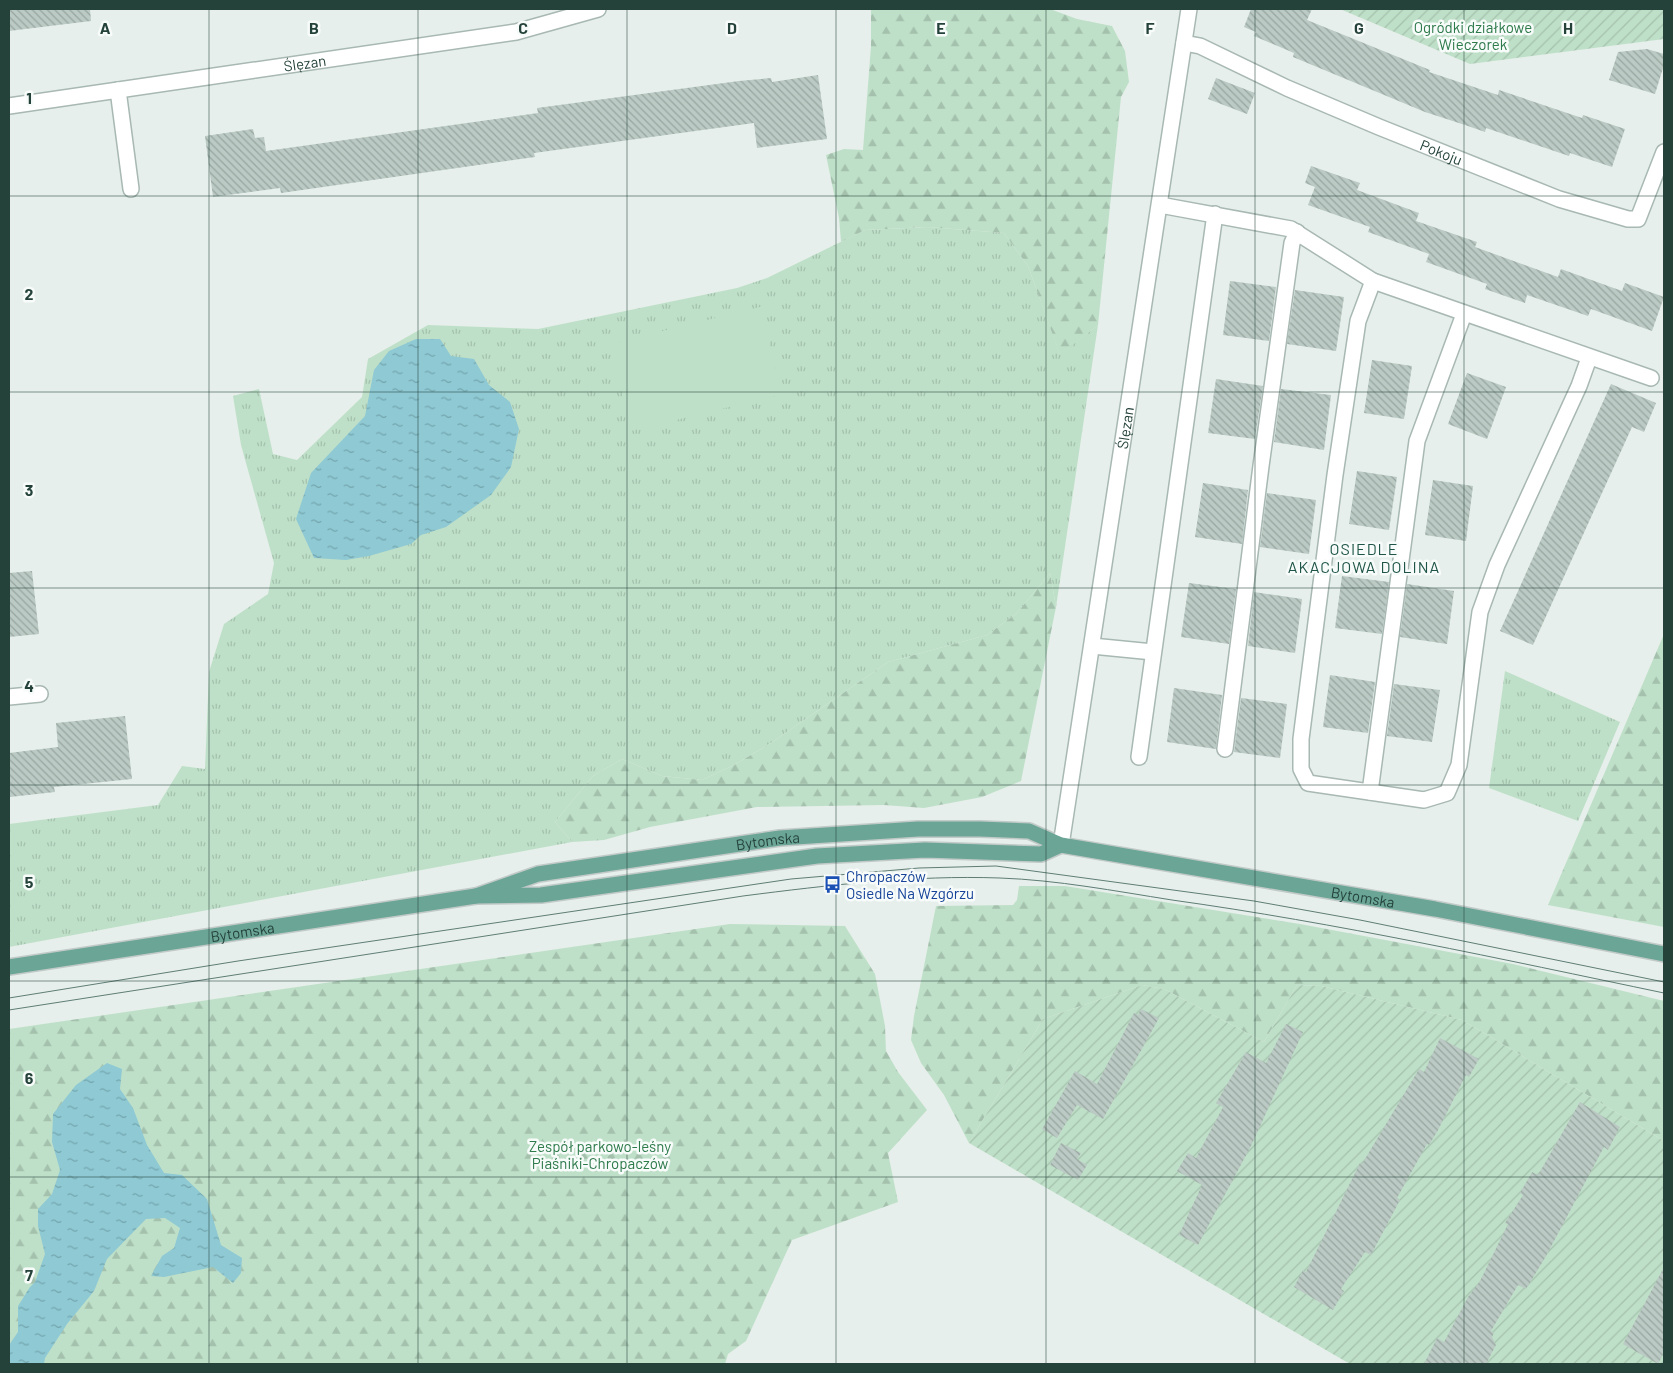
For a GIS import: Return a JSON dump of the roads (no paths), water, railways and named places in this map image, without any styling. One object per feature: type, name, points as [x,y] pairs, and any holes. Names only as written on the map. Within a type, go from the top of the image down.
[{"type":"main road","name":"Bytomska","points":[[476,896],[538,874],[780,838],[918,829],[1029,831],[1061,845],[1435,909],[1664,954]]},
{"type":"main road","name":"Bytomska","points":[[9,968],[476,896],[541,895],[817,856],[926,850],[1041,854],[1061,845]]},
{"type":"street","name":"Ślęzan","points":[[9,106],[516,32],[598,9]]},
{"type":"street","name":"Ślęzan","points":[[1061,845],[1189,9]]},
{"type":"street","name":"Pokoju","points":[[1184,42],[1200,46],[1287,88],[1551,197],[1628,219],[1638,219],[1664,152]]},
{"type":"street","points":[[118,90],[131,189]]},
{"type":"street","points":[[1160,205],[1291,228],[1373,281],[1589,358],[1651,378]]},
{"type":"street","points":[[1139,757],[1214,214]]},
{"type":"street","points":[[1225,749],[1292,243],[1297,232]]},
{"type":"street","points":[[1373,281],[1358,321],[1334,475],[1301,739],[1301,769],[1308,783],[1424,800],[1447,793],[1460,765],[1480,612],[1497,565],[1579,386],[1589,358]]},
{"type":"street","points":[[1370,792],[1417,441],[1464,314]]},
{"type":"street","points":[[1092,646],[1153,652]]},
{"type":"street","points":[[9,697],[40,694]]},
{"type":"water","points":[[416,339],[440,339],[451,356],[474,359],[489,385],[510,402],[519,429],[511,467],[491,495],[446,527],[421,535],[411,544],[369,556],[346,560],[314,558],[296,519],[311,473],[365,416],[374,370],[389,351]]},
{"type":"water","points":[[107,1063],[122,1069],[120,1089],[133,1108],[147,1145],[164,1173],[182,1175],[207,1199],[221,1245],[242,1258],[241,1273],[233,1283],[213,1267],[164,1277],[151,1276],[162,1256],[174,1248],[180,1228],[165,1218],[146,1219],[107,1259],[94,1291],[67,1324],[45,1358],[44,1364],[10,1364],[9,1345],[18,1332],[18,1306],[35,1282],[45,1254],[38,1226],[38,1209],[52,1194],[60,1170],[52,1142],[53,1114],[76,1085]]},
{"type":"tram line","points":[[9,998],[238,961],[791,879],[919,868],[996,866],[1254,901],[1360,920],[1664,982]]},
{"type":"tram line","points":[[9,1010],[743,896],[904,879],[968,877],[1064,883],[1296,919],[1419,942],[1664,993]]},
{"type":"place","name":"Chropaczów Osiedle Na Wzgórzu","points":[[832,885]]},
{"type":"district","name":"OSIEDLE AKACJOWA DOLINA","points":[[1364,557]]},
{"type":"park label","name":"Ogródki działkowe Wieczorek","points":[[1473,36]]},
{"type":"park label","name":"Zespół parkowo-leśny Piaśniki-Chropaczów","points":[[600,1154]]}]
